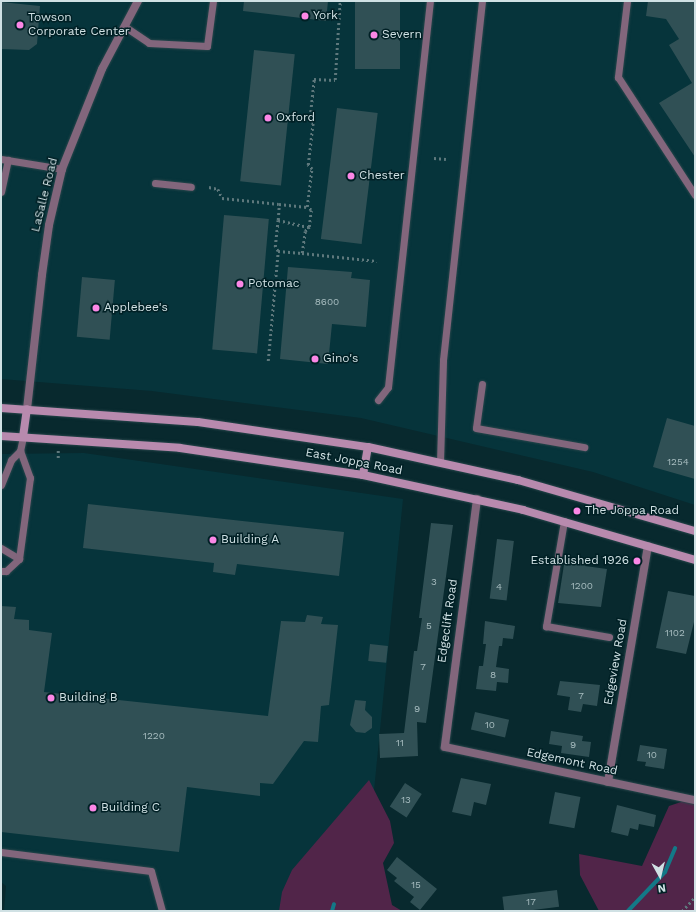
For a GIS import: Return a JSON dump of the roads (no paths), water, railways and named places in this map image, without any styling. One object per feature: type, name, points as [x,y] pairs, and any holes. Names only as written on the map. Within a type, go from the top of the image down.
[{"type":"main road","name":"East Joppa Road","points":[[1,408],[198,422],[368,447],[440,462],[577,496],[695,531]]},
{"type":"main road","points":[[23,437],[27,409]]},
{"type":"main road","name":"East Joppa Road","points":[[1,436],[180,448],[363,475],[477,499],[564,521],[695,560]]},
{"type":"main road","points":[[363,475],[368,447]]},
{"type":"street","name":"LaSalle Road","points":[[27,409],[49,225],[62,169],[88,100],[124,26],[138,1]]},
{"type":"street","name":"Edgeclift Road","points":[[445,747],[477,499]]},
{"type":"street","name":"Edgeview Road","points":[[608,782],[648,546]]},
{"type":"street","name":"Edgemont Road","points":[[445,747],[695,800]]},
{"type":"lane","points":[[124,26],[149,42],[207,46],[213,1]]},
{"type":"lane","points":[[378,400],[388,387],[430,1]]},
{"type":"lane","points":[[440,462],[444,360],[482,1]]},
{"type":"lane","points":[[628,1],[618,78],[695,195]]},
{"type":"lane","points":[[1,192],[4,159],[62,169]]},
{"type":"lane","points":[[155,183],[191,187]]},
{"type":"lane","points":[[482,384],[476,428],[584,447]]},
{"type":"lane","points":[[1,570],[6,571],[19,559],[30,478],[20,451],[23,437]]},
{"type":"lane","points":[[1,485],[11,460],[20,451]]},
{"type":"lane","points":[[564,521],[546,626],[609,637]]},
{"type":"lane","points":[[1,548],[19,559]]},
{"type":"lane","points":[[1,852],[151,872],[162,911]]},
{"type":"waterway","points":[[628,911],[665,872],[675,848]]},
{"type":"waterway","points":[[332,911],[334,904]]},
{"type":"place","name":"York","points":[[305,16]]},
{"type":"place","name":"Towson Corporate Center","points":[[20,25]]},
{"type":"place","name":"Severn","points":[[374,35]]},
{"type":"place","name":"Oxford","points":[[268,118]]},
{"type":"place","name":"Chester","points":[[351,176]]},
{"type":"place","name":"Potomac","points":[[240,284]]},
{"type":"place","name":"Applebee's","points":[[96,308]]},
{"type":"place","name":"Gino's","points":[[315,359]]},
{"type":"place","name":"The Joppa Road","points":[[577,511]]},
{"type":"place","name":"Building A","points":[[213,540]]},
{"type":"place","name":"Established 1926","points":[[637,561]]},
{"type":"place","name":"Building B","points":[[51,698]]},
{"type":"place","name":"Building C","points":[[93,808]]}]
